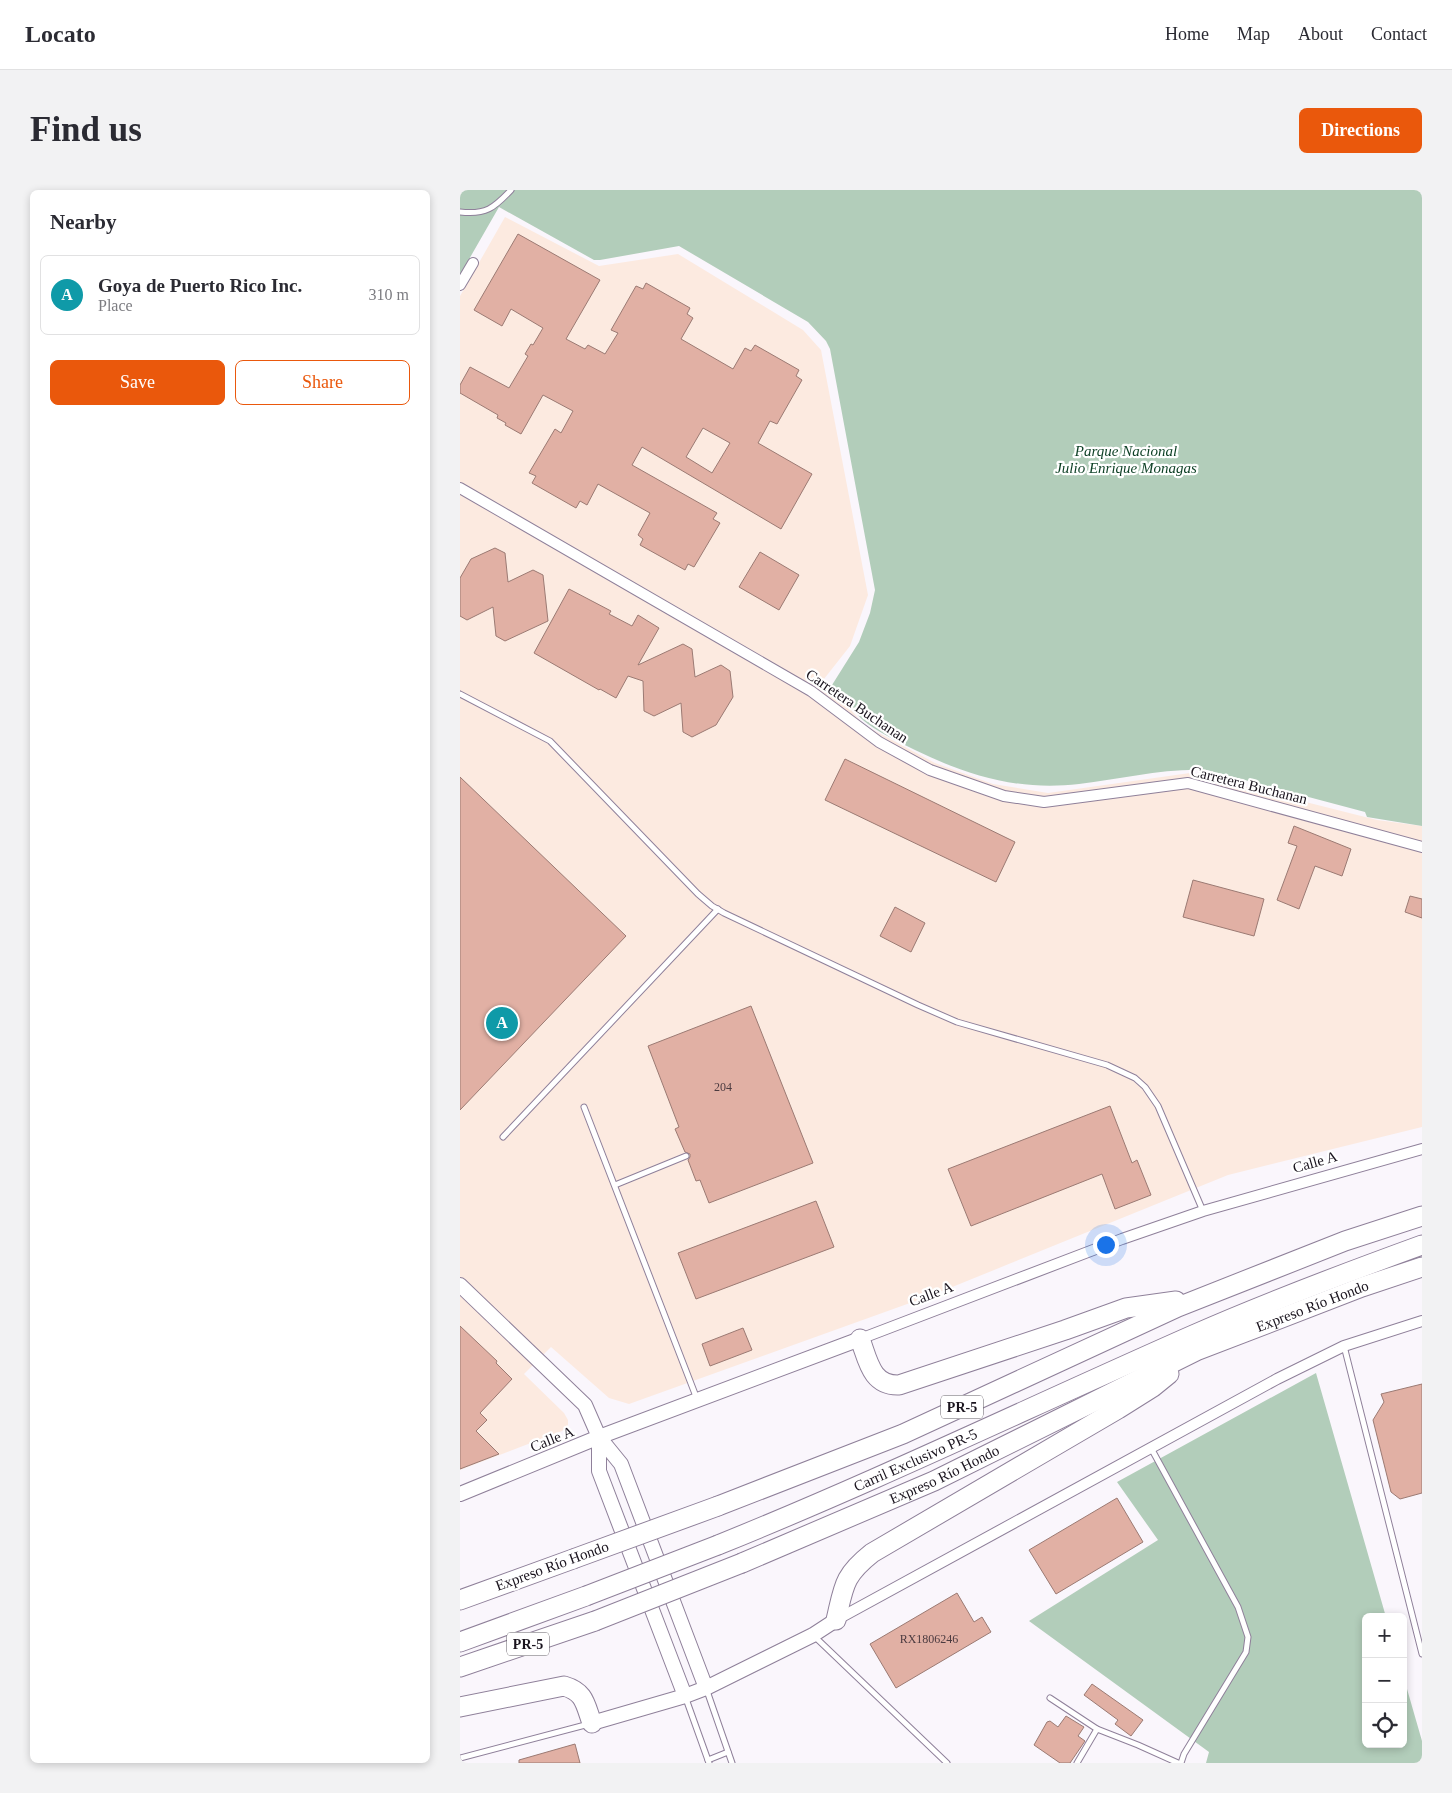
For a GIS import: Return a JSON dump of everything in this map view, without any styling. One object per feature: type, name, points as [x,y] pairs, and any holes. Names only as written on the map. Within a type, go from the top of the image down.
[{"type":"highway","name":"Expreso Río Hondo","points":[[460,1600],[718,1506],[903,1434],[1178,1307],[1345,1241],[1422,1216]]},
{"type":"highway","name":"Carril Exclusivo PR-5","points":[[460,1642],[586,1596],[813,1506],[1203,1331],[1422,1245]]},
{"type":"highway","name":"Expreso Río Hondo","points":[[460,1668],[595,1621],[742,1563],[934,1481],[1196,1351],[1362,1287],[1422,1267]]},
{"type":"highway","points":[[860,1339],[875,1377],[886,1384],[899,1385],[1126,1308],[1202,1297]]},
{"type":"highway","points":[[836,1620],[846,1580],[852,1570],[872,1553],[1153,1387],[1196,1351]]},
{"type":"highway","points":[[460,1707],[564,1686],[582,1696],[592,1723]]},
{"type":"street","points":[[460,285],[473,263]]},
{"type":"street","name":"Carretera Buchanan","points":[[460,488],[810,691],[879,742],[930,770],[1004,796],[1044,802],[1188,783],[1422,846]]},
{"type":"street","name":"Calle A","points":[[460,1494],[599,1437],[1114,1242],[1203,1211],[1422,1149]]},
{"type":"street","points":[[460,1285],[585,1405],[599,1437],[621,1464],[706,1688]]},
{"type":"street","points":[[592,1723],[706,1688],[813,1635],[836,1620],[1277,1379],[1344,1346],[1422,1321]]},
{"type":"street","points":[[599,1437],[599,1471],[685,1696]]},
{"type":"lane","points":[[460,212],[476,214],[491,208],[511,190]]},
{"type":"lane","points":[[460,694],[550,741],[698,894],[718,909],[957,1022],[1107,1065],[1135,1078],[1146,1086],[1158,1106],[1203,1211]]},
{"type":"lane","points":[[503,1137],[718,909]]},
{"type":"lane","points":[[584,1107],[698,1400]]},
{"type":"lane","points":[[615,1185],[686,1156]]},
{"type":"lane","points":[[1344,1346],[1422,1654]]},
{"type":"lane","points":[[1050,1698],[1097,1730],[1179,1763],[1246,1652],[1248,1637],[1238,1607],[1151,1448]]},
{"type":"lane","points":[[813,1635],[947,1763]]},
{"type":"lane","points":[[706,1688],[732,1763]]},
{"type":"lane","points":[[685,1696],[709,1761],[728,1752]]},
{"type":"lane","points":[[460,1758],[592,1723]]},
{"type":"lane","points":[[1077,1763],[1097,1730]]},
{"type":"shaded area","points":[[505,217],[599,266],[678,254],[803,330],[821,350],[868,595],[850,646],[824,679],[864,725],[935,763],[993,784],[1048,793],[1190,773],[1377,820],[1422,826],[1422,1127],[1228,1175],[935,1294],[629,1404],[609,1398],[551,1347],[524,1374],[564,1413],[568,1420],[568,1425],[562,1431],[460,1470],[460,296]]},
{"type":"green space","name":"Parque Nacional Julio Enrique Monagas","points":[[460,190],[1422,190],[1422,826],[1367,817],[1365,812],[1207,770],[1159,772],[1057,786],[1015,783],[974,774],[955,767],[915,750],[873,728],[858,716],[832,685],[859,642],[870,613],[875,590],[830,349],[826,341],[808,322],[679,246],[594,260],[499,207],[460,275]]},
{"type":"green space","points":[[1316,1373],[1385,1613],[1362,1613],[1362,1748],[1407,1748],[1407,1689],[1422,1741],[1422,1763],[1206,1763],[1209,1752],[1029,1621],[1158,1540],[1117,1482]]},
{"type":"building","points":[[518,234],[600,280],[566,339],[585,349],[588,345],[605,354],[618,333],[611,330],[636,286],[643,289],[646,283],[690,308],[687,314],[693,318],[681,339],[733,369],[745,348],[751,351],[755,345],[799,370],[796,376],[802,380],[777,424],[770,421],[758,443],[812,474],[781,529],[642,447],[632,465],[717,513],[713,519],[720,523],[694,567],[688,564],[685,570],[640,545],[643,539],[638,535],[650,513],[598,484],[587,505],[580,501],[576,508],[532,483],[536,476],[529,473],[555,429],[561,433],[573,411],[543,395],[521,434],[505,425],[506,423],[497,418],[498,415],[460,393],[460,385],[470,367],[509,388],[528,356],[525,354],[543,328],[511,309],[502,326],[474,310]],"holes":[[[703,428],[730,443],[712,473],[686,457]]]},
{"type":"building","points":[[495,548],[505,553],[508,582],[533,570],[543,575],[548,621],[505,641],[496,636],[493,607],[467,620],[460,616],[460,578],[471,559]]},
{"type":"building","points":[[760,552],[799,575],[779,610],[739,587]]},
{"type":"building","points":[[569,589],[611,611],[609,614],[632,626],[638,615],[659,628],[638,665],[683,644],[692,649],[695,677],[721,665],[730,671],[733,697],[716,725],[692,737],[683,732],[681,703],[654,716],[644,711],[643,681],[628,676],[616,698],[534,653]]},
{"type":"building","points":[[845,759],[1015,842],[996,882],[825,800]]},
{"type":"building","points":[[460,777],[626,936],[460,1110]]},
{"type":"building","points":[[1294,826],[1351,849],[1342,876],[1315,866],[1299,909],[1277,900],[1297,846],[1288,843]]},
{"type":"building","points":[[1193,880],[1264,899],[1254,936],[1183,917]]},
{"type":"building","points":[[1410,896],[1422,899],[1422,918],[1405,912]]},
{"type":"building","points":[[895,907],[925,923],[911,952],[880,936]]},
{"type":"building","points":[[751,1006],[813,1163],[709,1203],[700,1180],[696,1181],[688,1160],[690,1154],[685,1152],[675,1129],[679,1127],[648,1046]]},
{"type":"building","points":[[1110,1106],[1132,1163],[1137,1160],[1151,1195],[1115,1209],[1102,1174],[971,1226],[948,1169]]},
{"type":"building","points":[[816,1201],[834,1247],[696,1299],[678,1253]]},
{"type":"building","points":[[460,1326],[497,1361],[496,1363],[512,1379],[480,1413],[487,1420],[476,1431],[499,1454],[460,1469]]},
{"type":"building","points":[[743,1328],[752,1350],[710,1366],[702,1344]]},
{"type":"building","points":[[1422,1384],[1422,1493],[1400,1499],[1391,1492],[1373,1420],[1384,1402],[1381,1394]]},
{"type":"building","points":[[1117,1498],[1143,1542],[1056,1594],[1029,1550]]},
{"type":"building","points":[[957,1593],[974,1622],[982,1617],[991,1632],[896,1688],[870,1644]]},
{"type":"building","points":[[1092,1684],[1143,1720],[1131,1736],[1115,1724],[1118,1720],[1084,1695]]},
{"type":"building","points":[[1066,1716],[1084,1727],[1078,1736],[1085,1741],[1070,1763],[1060,1763],[1034,1745],[1047,1722],[1050,1721],[1058,1727]]},
{"type":"building","points":[[575,1744],[580,1763],[519,1763],[519,1760]]},
{"type":"place","name":"Goya de Puerto Rico Inc.","points":[[502,1023]]}]
